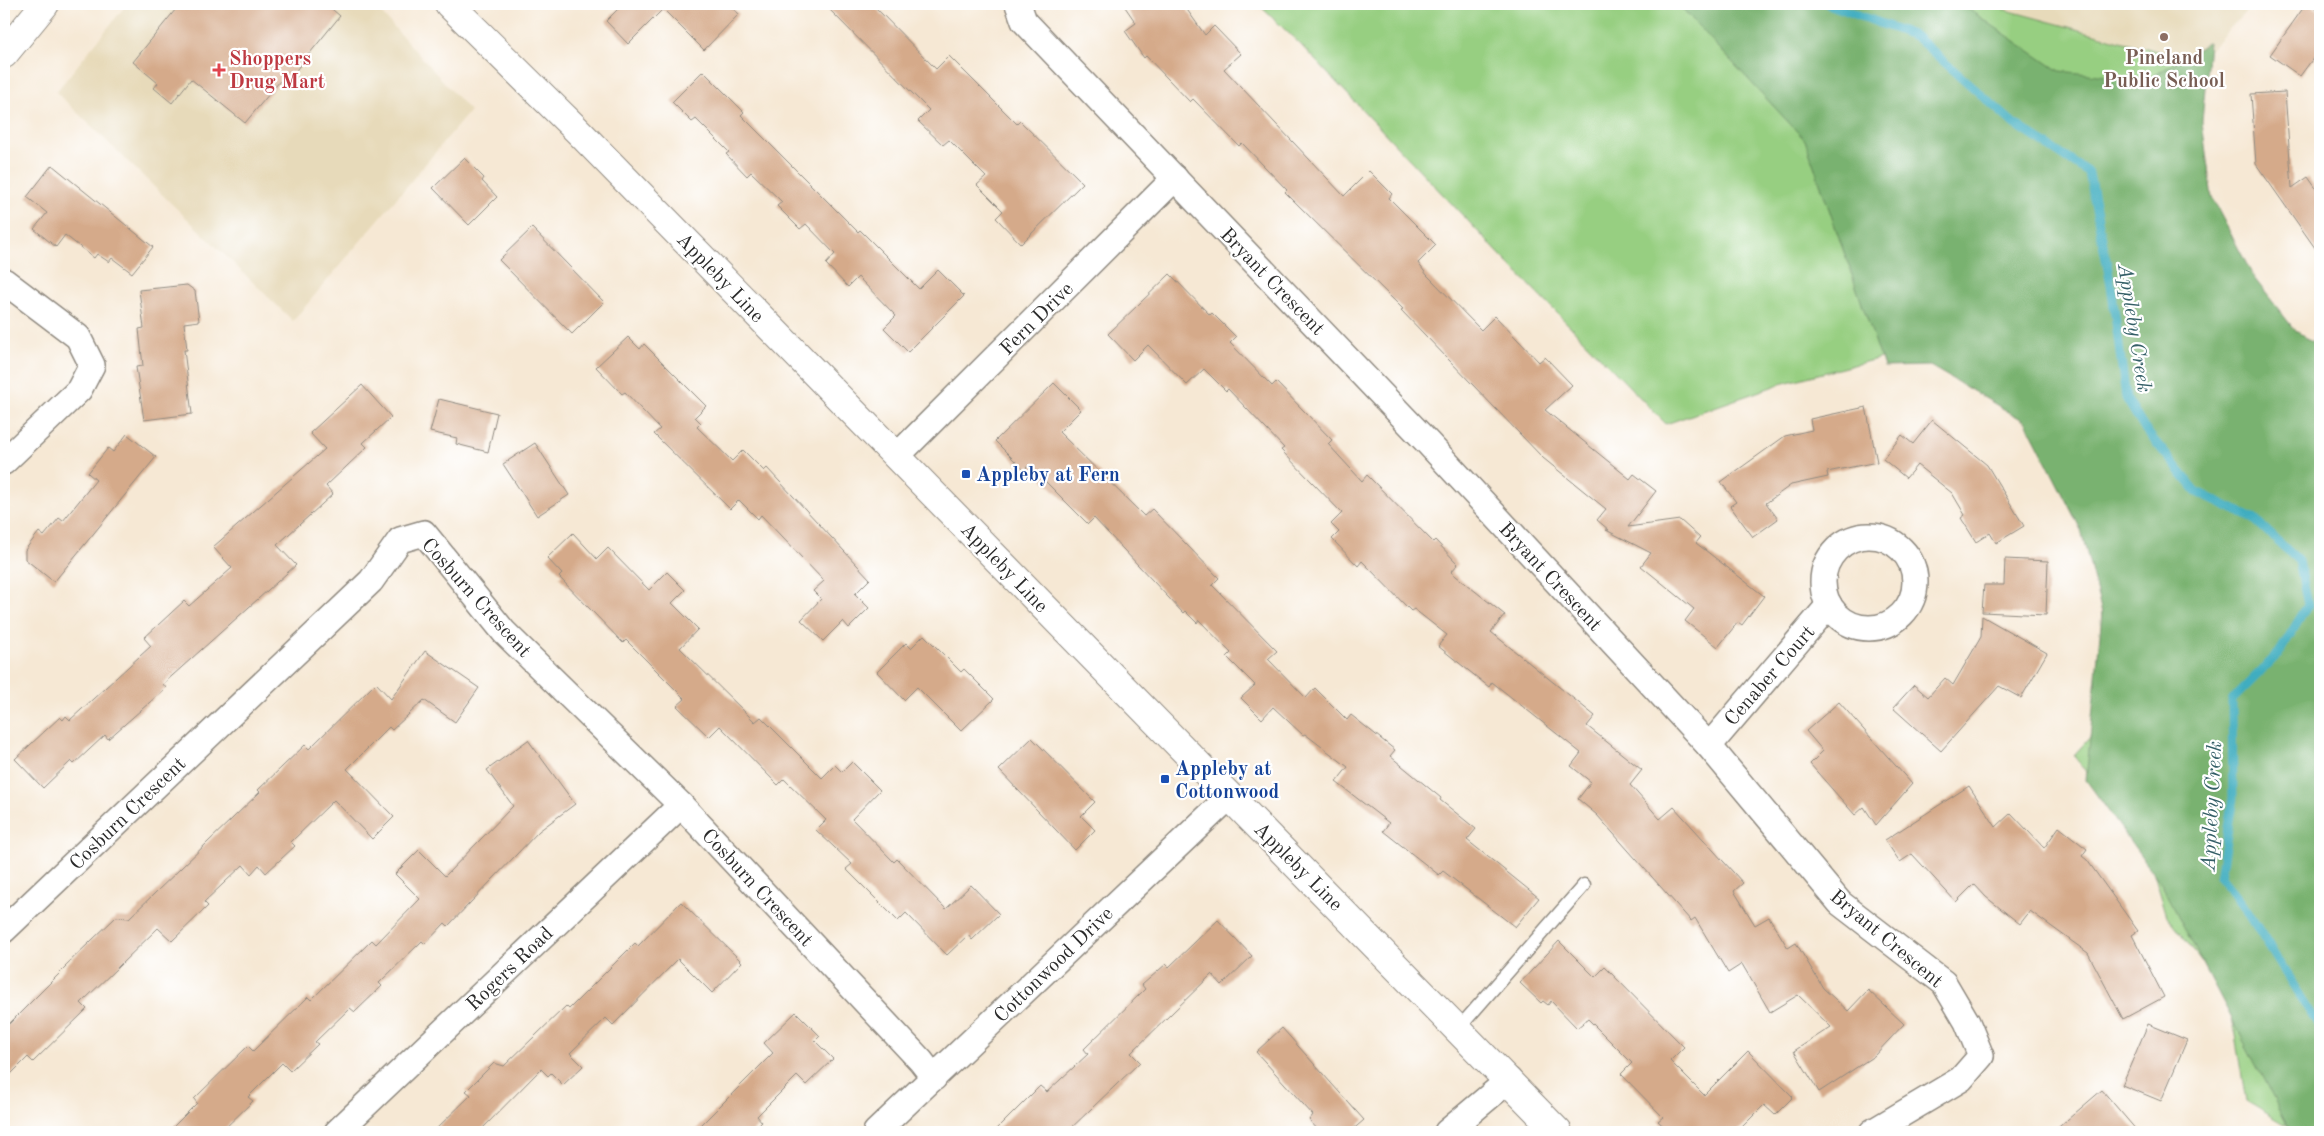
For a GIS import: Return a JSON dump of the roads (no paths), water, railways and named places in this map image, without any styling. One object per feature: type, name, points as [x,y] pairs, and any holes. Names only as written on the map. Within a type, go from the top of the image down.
[{"type":"main road","points":[[4,54],[49,4]]},
{"type":"main road","name":"Appleby Line","points":[[449,4],[580,132],[1558,1132]]},
{"type":"street","name":"Bryant Crescent","points":[[1018,4],[1024,21],[1421,436],[1709,746],[1840,903],[1944,982],[1981,1056],[1961,1079],[1872,1132]]},
{"type":"street","name":"Fern Drive","points":[[897,456],[1175,178]]},
{"type":"street","points":[[4,281],[78,337],[92,365],[79,390],[4,462]]},
{"type":"street","name":"Cosburn Crescent","points":[[4,930],[371,581],[400,540],[424,532],[504,632],[682,805],[921,1061],[934,1078]]},
{"type":"street","name":"Cenaber Court","points":[[1709,746],[1829,605]]},
{"type":"street","name":"Cottonwood Drive","points":[[876,1132],[1230,796]]},
{"type":"street","name":"Rogers Road","points":[[337,1132],[682,805]]},
{"type":"street","points":[[1447,1132],[1509,1080]]},
{"type":"lane","points":[[1458,1029],[1584,885]]},
{"type":"waterway","name":"Appleby Creek","points":[[1828,4],[1915,36],[2012,122],[2089,173],[2111,285],[2126,398],[2144,428],[2196,491],[2254,519],[2299,561],[2308,605],[2279,653],[2232,700],[2233,798],[2220,877],[2247,911],[2320,1028]]},
{"type":"place","name":"Pineland Public School","points":[[2164,37]]},
{"type":"place","name":"Shoppers Drug Mart","points":[[219,70]]},
{"type":"place","name":"Appleby at Fern","points":[[966,474]]},
{"type":"place","name":"Appleby at Cottonwood","points":[[1165,779]]}]
